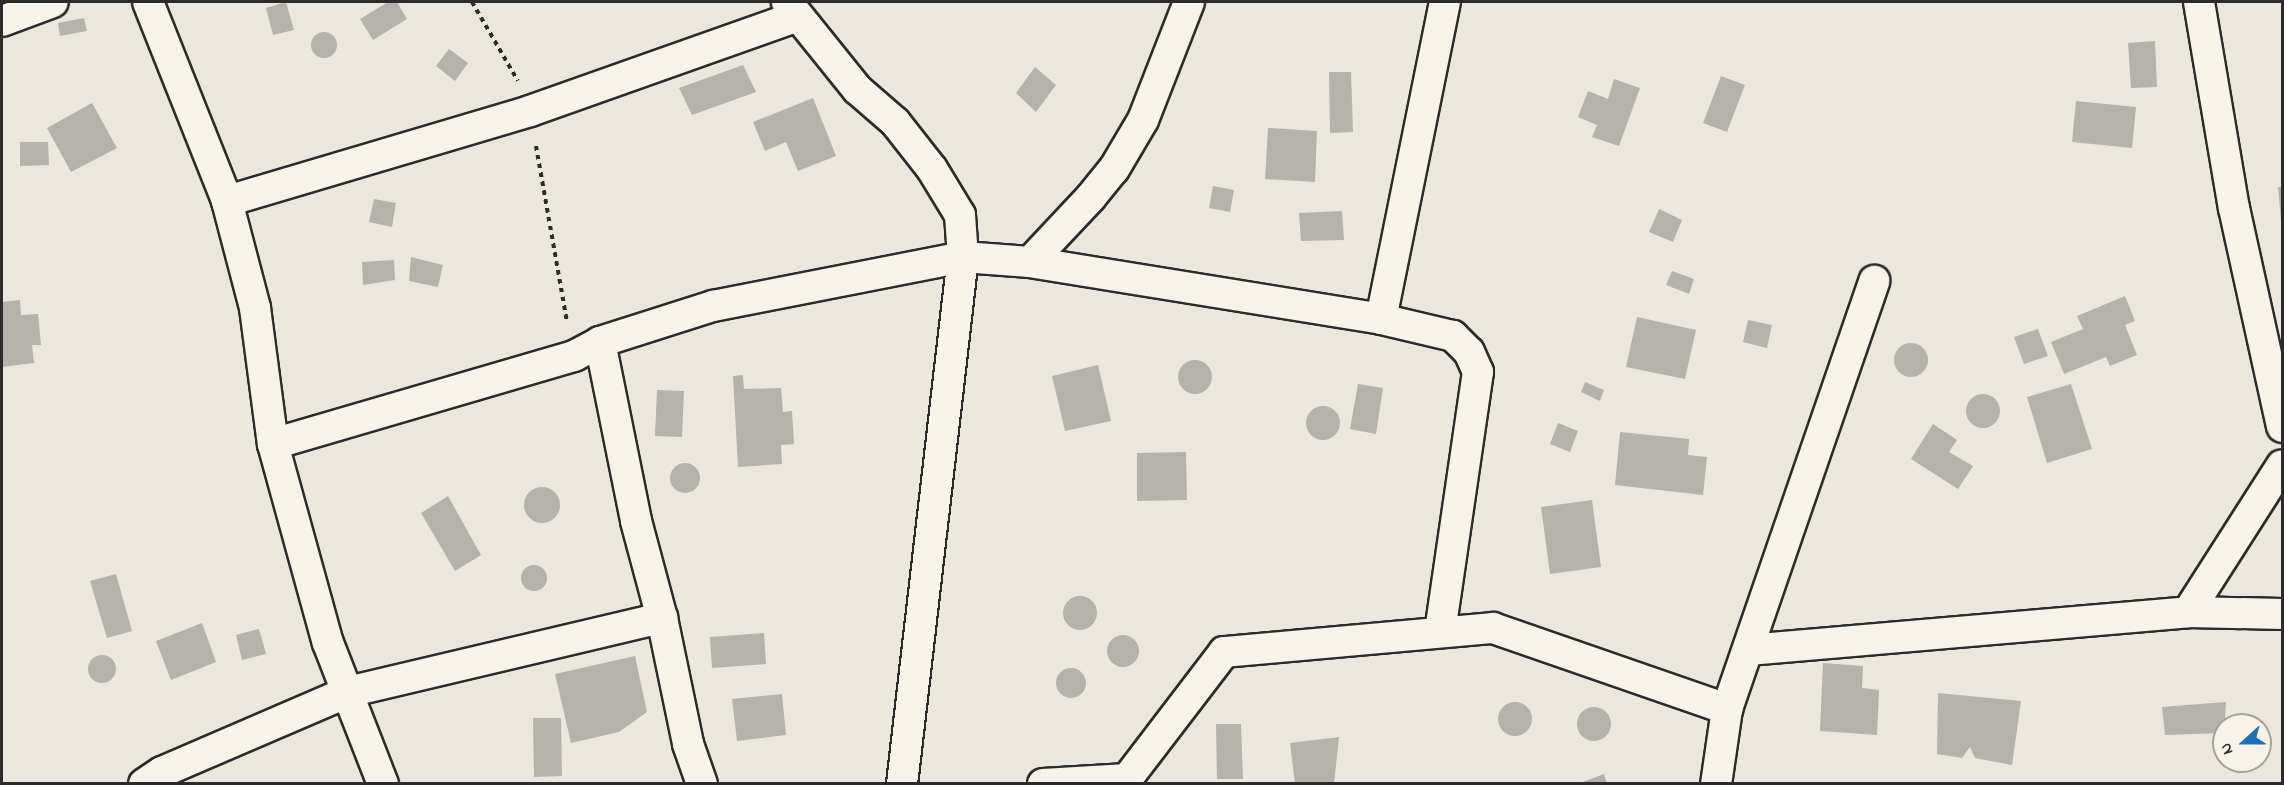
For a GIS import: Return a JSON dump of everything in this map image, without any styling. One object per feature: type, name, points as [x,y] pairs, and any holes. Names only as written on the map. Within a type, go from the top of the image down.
[{"type":"street","points":[[2,21],[53,2]]},
{"type":"street","points":[[148,2],[227,201],[255,308],[273,444],[328,644],[383,783]]},
{"type":"street","points":[[1030,262],[1114,170],[1143,120],[1190,2]]},
{"type":"street","points":[[1382,319],[1445,2]]},
{"type":"street","points":[[2199,2],[2234,208],[2283,426]]},
{"type":"street","points":[[227,201],[530,111],[792,9],[857,89],[895,122],[932,169],[960,215],[963,257],[902,783]]},
{"type":"street","points":[[273,444],[574,356],[600,342],[713,306],[963,257],[1030,262],[1382,319],[1453,336],[1468,352],[1478,372],[1440,632]]},
{"type":"street","points":[[1716,783],[1727,709],[1875,281]]},
{"type":"street","points":[[600,342],[636,521],[662,618],[688,744],[702,783]]},
{"type":"street","points":[[2188,612],[2283,465]]},
{"type":"street","points":[[1748,650],[2188,612],[2283,614]]},
{"type":"street","points":[[144,783],[162,772],[348,692],[662,618]]},
{"type":"street","points":[[1043,783],[1127,779],[1224,652],[1493,628],[1727,709]]},
{"type":"path","points":[[472,2],[512,66],[530,111],[574,356]]},
{"type":"building","points":[[286,2],[294,30],[273,35],[266,8]]},
{"type":"building","points":[[388,2],[397,2],[407,19],[373,40],[360,19]]},
{"type":"building","points":[[84,18],[87,31],[60,36],[58,23]]},
{"type":"building","points":[[324,32],[333,36],[337,45],[333,54],[324,58],[315,54],[311,45],[315,36]]},
{"type":"building","points":[[2155,41],[2157,87],[2131,88],[2128,43]]},
{"type":"building","points":[[449,49],[468,63],[455,81],[436,66]]},
{"type":"building","points":[[743,65],[756,92],[692,115],[679,88]]},
{"type":"building","points":[[1035,67],[1056,85],[1036,112],[1016,93]]},
{"type":"building","points":[[1329,72],[1351,72],[1353,132],[1330,133]]},
{"type":"building","points":[[1721,76],[1745,85],[1727,132],[1703,123]]},
{"type":"building","points":[[1614,79],[1640,88],[1619,146],[1592,137],[1597,125],[1578,117],[1588,91],[1608,99]]},
{"type":"building","points":[[813,98],[836,156],[798,171],[786,142],[765,151],[753,122]]},
{"type":"building","points":[[2076,101],[2136,107],[2132,148],[2072,142]]},
{"type":"building","points":[[92,103],[117,148],[71,172],[47,128]]},
{"type":"building","points":[[1268,128],[1317,131],[1315,182],[1265,179]]},
{"type":"building","points":[[20,142],[48,142],[49,165],[20,166]]},
{"type":"building","points":[[1213,186],[1234,190],[1230,212],[1209,208]]},
{"type":"building","points":[[2278,187],[2282,187],[2281,220]]},
{"type":"building","points":[[374,199],[396,203],[392,227],[369,222]]},
{"type":"building","points":[[1659,209],[1682,220],[1673,242],[1649,232]]},
{"type":"building","points":[[1342,211],[1344,240],[1301,241],[1299,213]]},
{"type":"building","points":[[411,257],[443,265],[438,287],[409,281]]},
{"type":"building","points":[[394,260],[395,280],[363,285],[362,262]]},
{"type":"building","points":[[1672,271],[1694,279],[1689,294],[1666,285]]},
{"type":"building","points":[[2125,296],[2135,321],[2125,325],[2137,355],[2110,366],[2106,357],[2064,374],[2051,342],[2083,329],[2077,316]]},
{"type":"building","points":[[20,300],[21,315],[38,314],[41,345],[32,345],[34,363],[2,367],[2,302]]},
{"type":"building","points":[[1637,317],[1696,330],[1685,379],[1626,367]]},
{"type":"building","points":[[1748,320],[1772,325],[1767,348],[1743,342]]},
{"type":"building","points":[[2038,329],[2048,356],[2024,364],[2014,337]]},
{"type":"building","points":[[1911,343],[1923,348],[1928,360],[1923,372],[1911,377],[1899,372],[1894,360],[1899,348]]},
{"type":"building","points":[[1195,360],[1207,365],[1212,377],[1207,389],[1195,394],[1183,389],[1178,377],[1183,365]]},
{"type":"building","points":[[1098,365],[1111,421],[1065,431],[1052,376]]},
{"type":"building","points":[[743,375],[744,389],[781,388],[783,412],[792,411],[794,444],[781,445],[782,464],[738,467],[733,376]]},
{"type":"building","points":[[1585,382],[1604,390],[1600,401],[1581,392]]},
{"type":"building","points":[[1358,384],[1383,388],[1376,434],[1350,429]]},
{"type":"building","points":[[2071,384],[2092,449],[2047,463],[2027,397]]},
{"type":"building","points":[[657,390],[684,391],[682,437],[655,436]]},
{"type":"building","points":[[1983,394],[1995,399],[2000,411],[1995,423],[1983,428],[1971,423],[1966,411],[1971,399]]},
{"type":"building","points":[[1323,406],[1335,411],[1340,423],[1335,435],[1323,440],[1311,435],[1306,423],[1311,411]]},
{"type":"building","points":[[1558,423],[1578,431],[1570,452],[1550,444]]},
{"type":"building","points":[[1933,424],[1957,440],[1949,452],[1973,466],[1958,489],[1911,459]]},
{"type":"building","points":[[1620,432],[1689,439],[1688,455],[1707,457],[1703,495],[1615,485]]},
{"type":"building","points":[[1186,452],[1187,500],[1137,501],[1137,453]]},
{"type":"building","points":[[685,463],[695,468],[700,478],[695,488],[685,493],[675,488],[670,478],[675,468]]},
{"type":"building","points":[[542,487],[555,492],[560,505],[555,518],[542,523],[529,518],[524,505],[529,492]]},
{"type":"building","points":[[448,496],[481,555],[455,571],[421,513]]},
{"type":"building","points":[[1592,500],[1601,567],[1550,574],[1541,507]]},
{"type":"building","points":[[534,565],[543,569],[547,578],[543,587],[534,591],[525,587],[521,578],[525,569]]},
{"type":"building","points":[[116,574],[132,631],[107,638],[90,581]]},
{"type":"building","points":[[1080,596],[1092,601],[1097,613],[1092,625],[1080,630],[1068,625],[1063,613],[1068,601]]},
{"type":"building","points":[[202,623],[216,662],[171,680],[156,641]]},
{"type":"building","points":[[259,629],[266,654],[242,660],[236,635]]},
{"type":"building","points":[[764,633],[766,664],[712,668],[710,637]]},
{"type":"building","points":[[1123,635],[1135,639],[1139,651],[1135,663],[1123,667],[1111,663],[1107,651],[1111,639]]},
{"type":"building","points":[[102,655],[112,659],[116,669],[112,679],[102,683],[92,679],[88,669],[92,659]]},
{"type":"building","points":[[635,656],[647,712],[619,732],[571,743],[555,674]]},
{"type":"building","points":[[1823,663],[1863,666],[1862,688],[1879,690],[1877,735],[1820,731]]},
{"type":"building","points":[[1071,668],[1082,672],[1086,683],[1082,694],[1071,698],[1060,694],[1056,683],[1060,672]]},
{"type":"building","points":[[1938,693],[2021,701],[2012,765],[1975,758],[1970,747],[1962,758],[1937,754]]},
{"type":"building","points":[[782,694],[786,735],[737,741],[732,699]]},
{"type":"building","points":[[1515,702],[1527,707],[1532,719],[1527,731],[1515,736],[1503,731],[1498,719],[1503,707]]},
{"type":"building","points":[[2226,702],[2225,713],[2212,713],[2212,733],[2165,735],[2162,707]]},
{"type":"building","points":[[1594,707],[1606,712],[1611,724],[1606,736],[1594,741],[1582,736],[1577,724],[1582,712]]},
{"type":"building","points":[[533,718],[561,718],[562,776],[534,777]]},
{"type":"building","points":[[1216,724],[1241,724],[1243,779],[1217,779]]},
{"type":"building","points":[[1339,737],[1334,784],[1295,784],[1290,743]]},
{"type":"building","points":[[1604,774],[1607,784],[1580,784],[1580,783]]}]
